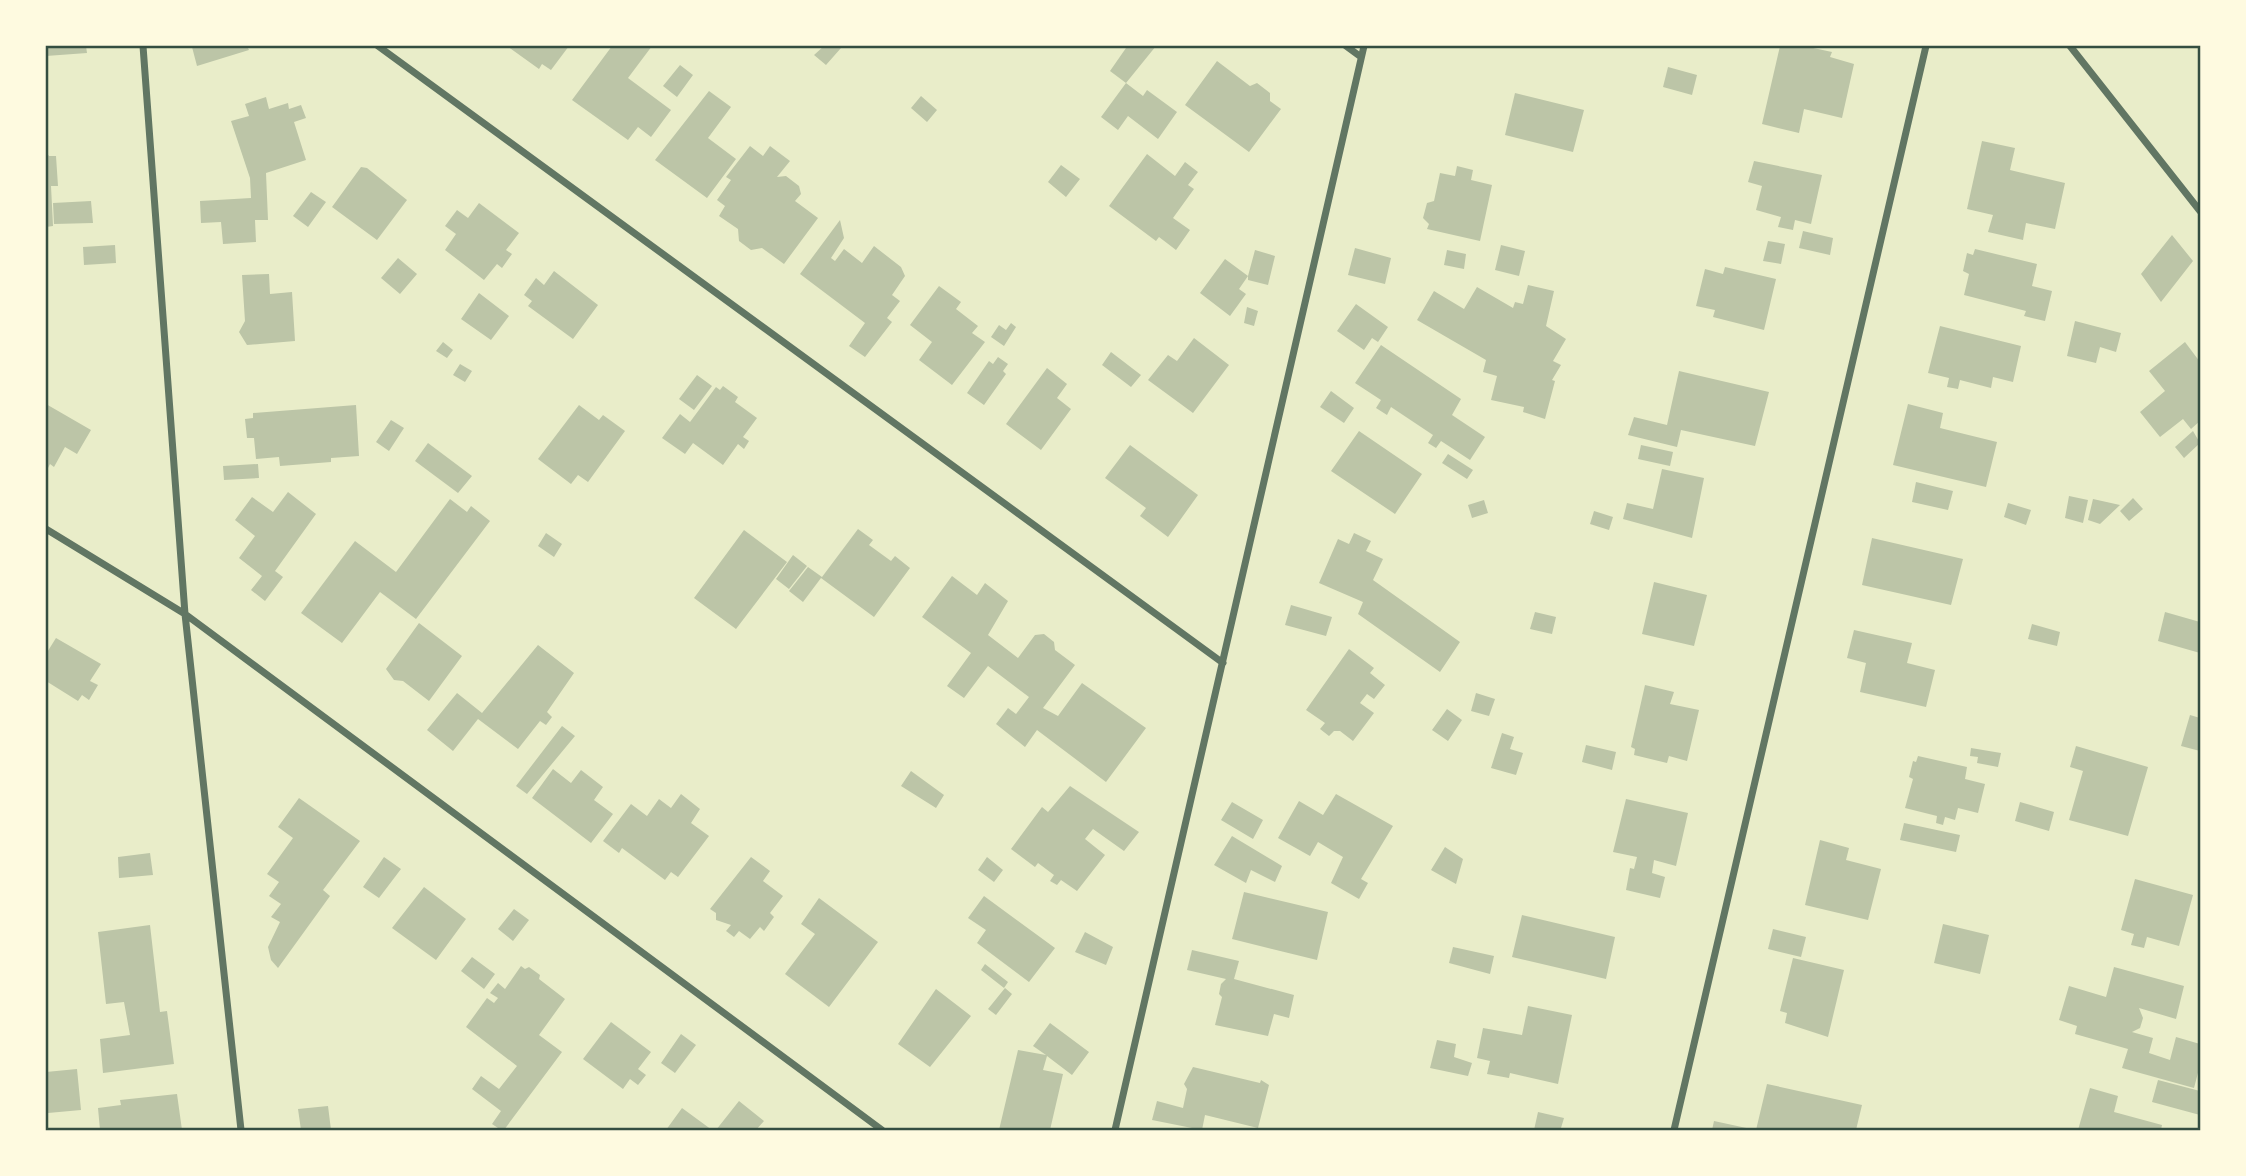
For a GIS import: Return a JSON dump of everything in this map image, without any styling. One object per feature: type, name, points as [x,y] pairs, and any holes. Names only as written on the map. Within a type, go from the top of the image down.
[{"type":"street","points":[[143,46],[186,614],[241,1130]]},
{"type":"street","points":[[378,46],[1223,663]]},
{"type":"street","points":[[1346,46],[1361,57]]},
{"type":"street","points":[[1115,1130],[1364,46]]},
{"type":"street","points":[[1674,1130],[1926,46]]},
{"type":"street","points":[[2070,46],[2200,211]]},
{"type":"street","points":[[46,529],[186,614],[882,1130]]},
{"type":"building","points":[[46,46],[86,46],[87,53],[46,56]]},
{"type":"building","points":[[247,46],[249,50],[197,66],[192,47]]},
{"type":"building","points":[[507,46],[569,46],[551,70],[542,64],[539,69]]},
{"type":"building","points":[[612,46],[652,46],[628,78],[671,110],[651,137],[638,127],[628,140],[572,100]]},
{"type":"building","points":[[824,46],[841,48],[826,65],[814,55]]},
{"type":"building","points":[[1123,46],[1156,46],[1126,83],[1110,71],[1126,48]]},
{"type":"building","points":[[1780,46],[1804,46],[1832,52],[1830,57],[1854,64],[1842,118],[1804,109],[1799,133],[1762,124]]},
{"type":"building","points":[[1217,61],[1250,86],[1257,83],[1270,93],[1270,101],[1281,109],[1249,152],[1185,105]]},
{"type":"building","points":[[680,65],[693,75],[677,97],[663,86]]},
{"type":"building","points":[[1668,67],[1697,75],[1692,95],[1663,87]]},
{"type":"building","points":[[1126,83],[1143,96],[1147,90],[1177,112],[1158,139],[1128,116],[1118,130],[1101,117]]},
{"type":"building","points":[[709,91],[731,107],[708,138],[736,159],[707,198],[655,160]]},
{"type":"building","points":[[1515,93],[1584,110],[1573,152],[1505,135]]},
{"type":"building","points":[[921,96],[937,110],[927,122],[911,108]]},
{"type":"building","points":[[266,97],[269,109],[288,103],[289,109],[301,105],[306,118],[294,122],[306,160],[266,173],[268,220],[255,220],[256,242],[223,244],[221,222],[201,223],[200,201],[251,198],[250,178],[231,121],[249,116],[245,104]]},
{"type":"building","points":[[1982,141],[2015,148],[2010,170],[2065,183],[2055,229],[2026,223],[2023,240],[1988,232],[1993,215],[1967,209]]},
{"type":"building","points":[[750,146],[763,156],[770,146],[790,161],[777,177],[786,176],[799,186],[801,194],[795,201],[818,218],[784,264],[762,248],[751,250],[739,241],[738,229],[719,216],[725,206],[717,200],[731,180],[726,177]]},
{"type":"building","points":[[46,152],[49,156],[56,156],[58,186],[51,186],[53,226],[46,227]]},
{"type":"building","points":[[1147,154],[1175,176],[1185,162],[1198,172],[1188,185],[1194,189],[1173,218],[1190,230],[1176,250],[1159,237],[1156,241],[1109,206]]},
{"type":"building","points":[[1754,161],[1822,175],[1811,224],[1795,220],[1793,230],[1778,227],[1781,217],[1756,210],[1762,186],[1748,182]]},
{"type":"building","points":[[1061,165],[1080,179],[1066,197],[1048,182]]},
{"type":"building","points":[[1457,166],[1473,170],[1471,180],[1492,185],[1480,241],[1427,229],[1429,224],[1423,218],[1427,203],[1434,201],[1440,173],[1455,176]]},
{"type":"building","points":[[361,167],[367,168],[407,200],[377,240],[332,207]]},
{"type":"building","points":[[311,192],[326,202],[308,227],[293,216]]},
{"type":"building","points":[[91,201],[93,223],[54,224],[53,203]]},
{"type":"building","points":[[479,203],[519,233],[506,250],[512,254],[502,268],[497,264],[484,280],[445,250],[456,234],[445,226],[457,210],[468,218]]},
{"type":"building","points":[[840,220],[844,238],[831,258],[835,261],[844,249],[862,263],[874,246],[901,267],[905,276],[892,295],[900,301],[887,318],[892,322],[865,357],[849,346],[865,323],[800,274]]},
{"type":"building","points":[[1803,231],[1833,238],[1830,255],[1799,248]]},
{"type":"building","points":[[2172,235],[2193,261],[2161,302],[2141,274]]},
{"type":"building","points":[[1768,241],[1785,244],[1781,264],[1763,261]]},
{"type":"building","points":[[115,245],[116,263],[84,265],[83,247]]},
{"type":"building","points":[[1501,245],[1525,251],[1519,276],[1495,270]]},
{"type":"building","points":[[1355,248],[1391,258],[1385,284],[1348,275]]},
{"type":"building","points":[[1975,249],[2037,264],[2032,286],[2052,291],[2045,321],[2024,316],[2026,311],[1964,295],[1969,274],[1963,271],[1967,253],[1973,255]]},
{"type":"building","points":[[1255,250],[1275,256],[1268,285],[1248,280]]},
{"type":"building","points":[[1447,250],[1466,254],[1464,269],[1444,265]]},
{"type":"building","points":[[398,258],[417,274],[400,294],[381,278]]},
{"type":"building","points":[[1225,259],[1248,276],[1239,289],[1246,294],[1230,316],[1200,293]]},
{"type":"building","points":[[1725,267],[1776,279],[1764,330],[1713,317],[1715,310],[1696,306],[1705,269],[1723,274]]},
{"type":"building","points":[[554,271],[598,305],[573,339],[528,306],[532,301],[524,295],[536,278],[544,285]]},
{"type":"building","points":[[269,274],[270,294],[292,292],[295,341],[247,345],[239,332],[245,321],[242,275]]},
{"type":"building","points":[[1528,285],[1554,291],[1546,326],[1566,339],[1553,361],[1561,365],[1552,380],[1555,381],[1545,419],[1523,412],[1524,407],[1491,400],[1497,376],[1483,372],[1486,360],[1417,320],[1434,291],[1464,309],[1477,287],[1513,308],[1515,302],[1523,304]]},
{"type":"building","points":[[939,286],[961,302],[956,309],[978,326],[972,333],[985,342],[952,385],[919,360],[932,342],[910,325]]},
{"type":"building","points":[[479,293],[509,316],[491,340],[461,319]]},
{"type":"building","points":[[1356,304],[1388,327],[1378,342],[1372,338],[1364,350],[1337,331]]},
{"type":"building","points":[[1247,307],[1258,311],[1254,326],[1244,323]]},
{"type":"building","points":[[2075,321],[2121,333],[2116,352],[2100,347],[2096,363],[2067,356]]},
{"type":"building","points":[[1011,323],[1016,327],[1004,346],[991,337],[999,325],[1006,330]]},
{"type":"building","points":[[1940,326],[2021,346],[2013,382],[1993,377],[1991,388],[1960,380],[1958,389],[1947,387],[1949,378],[1928,373]]},
{"type":"building","points":[[1194,338],[1229,365],[1193,413],[1148,380],[1168,355],[1177,361]]},
{"type":"building","points":[[443,342],[453,350],[447,358],[436,351]]},
{"type":"building","points":[[2185,342],[2200,362],[2200,421],[2191,429],[2183,419],[2160,437],[2140,412],[2165,391],[2149,371]]},
{"type":"building","points":[[1381,345],[1461,399],[1452,415],[1485,437],[1470,460],[1441,441],[1436,448],[1428,443],[1433,435],[1391,407],[1387,415],[1376,408],[1381,400],[1355,383]]},
{"type":"building","points":[[1111,352],[1141,375],[1131,387],[1102,365]]},
{"type":"building","points":[[998,357],[1008,364],[1003,371],[1006,374],[984,405],[967,393],[989,361],[993,364]]},
{"type":"building","points":[[460,364],[472,371],[465,382],[453,375]]},
{"type":"building","points":[[1047,368],[1067,384],[1057,398],[1071,409],[1041,450],[1006,424]]},
{"type":"building","points":[[1679,371],[1769,392],[1755,446],[1681,430],[1677,447],[1628,435],[1634,417],[1667,425]]},
{"type":"building","points":[[697,375],[712,386],[694,410],[679,399]]},
{"type":"building","points":[[723,386],[738,397],[735,402],[757,418],[743,437],[749,441],[744,449],[738,444],[723,465],[693,443],[685,454],[662,438],[680,414],[690,422],[716,387],[720,390]]},
{"type":"building","points":[[1331,391],[1354,408],[1344,423],[1320,407]]},
{"type":"building","points":[[46,404],[91,430],[77,454],[65,447],[54,467],[50,464],[46,472]]},
{"type":"building","points":[[1908,404],[1943,413],[1940,428],[1997,442],[1986,487],[1893,465]]},
{"type":"building","points":[[356,405],[359,456],[331,458],[331,462],[280,466],[279,457],[256,459],[254,438],[247,438],[245,419],[253,418],[253,413]]},
{"type":"building","points":[[579,405],[599,420],[603,415],[625,431],[588,482],[578,475],[571,484],[538,459]]},
{"type":"building","points":[[391,420],[404,428],[389,451],[376,442]]},
{"type":"building","points":[[1359,431],[1422,474],[1395,514],[1331,471]]},
{"type":"building","points":[[2193,431],[2200,443],[2184,458],[2175,447]]},
{"type":"building","points":[[428,443],[472,476],[458,493],[415,461]]},
{"type":"building","points":[[1130,445],[1198,495],[1168,537],[1140,516],[1146,508],[1105,478]]},
{"type":"building","points":[[1641,445],[1673,452],[1670,466],[1638,459]]},
{"type":"building","points":[[1448,454],[1473,470],[1467,479],[1442,463]]},
{"type":"building","points":[[258,464],[259,478],[224,480],[223,466]]},
{"type":"building","points":[[1662,469],[1704,478],[1692,538],[1623,519],[1627,503],[1653,509]]},
{"type":"building","points":[[1916,482],[1953,491],[1948,510],[1912,502]]},
{"type":"building","points":[[288,492],[316,514],[275,571],[283,577],[265,601],[251,590],[262,576],[239,558],[255,536],[235,520],[252,497],[273,512]]},
{"type":"building","points":[[2069,496],[2088,500],[2083,523],[2065,518]]},
{"type":"building","points":[[2133,498],[2143,509],[2129,521],[2120,511]]},
{"type":"building","points":[[450,499],[467,512],[471,506],[490,521],[416,619],[380,592],[342,643],[301,613],[355,541],[396,572]]},
{"type":"building","points":[[2093,499],[2120,505],[2100,524],[2088,520]]},
{"type":"building","points":[[1484,500],[1488,513],[1472,518],[1468,505]]},
{"type":"building","points":[[2008,503],[2031,510],[2026,525],[2004,517]]},
{"type":"building","points":[[1594,511],[1613,517],[1609,530],[1590,524]]},
{"type":"building","points":[[858,529],[873,540],[869,545],[891,561],[895,556],[910,568],[874,617],[821,578],[803,602],[789,591],[808,567],[822,577]]},
{"type":"building","points":[[744,530],[787,562],[736,629],[694,598]]},
{"type":"building","points":[[546,533],[562,544],[554,557],[538,546]]},
{"type":"building","points":[[1354,533],[1371,541],[1366,551],[1383,559],[1373,580],[1460,642],[1440,672],[1358,614],[1363,602],[1319,583],[1338,539],[1349,544]]},
{"type":"building","points":[[1872,538],[1963,559],[1951,605],[1862,585]]},
{"type":"building","points":[[793,555],[807,566],[789,589],[776,579]]},
{"type":"building","points":[[952,576],[977,595],[985,583],[1008,601],[988,635],[1018,658],[1035,635],[1044,634],[1054,642],[1055,650],[1075,665],[1043,708],[1058,716],[1082,683],[1146,728],[1106,782],[1037,730],[1025,747],[996,724],[1008,708],[1016,714],[1029,697],[988,666],[964,698],[947,686],[971,653],[922,617]]},
{"type":"building","points":[[1654,582],[1707,595],[1694,646],[1642,634]]},
{"type":"building","points":[[1291,605],[1332,617],[1326,636],[1285,625]]},
{"type":"building","points":[[1535,612],[1556,617],[1552,634],[1530,629]]},
{"type":"building","points":[[2165,612],[2200,622],[2200,653],[2158,641]]},
{"type":"building","points":[[419,623],[462,656],[429,701],[403,681],[394,680],[386,669]]},
{"type":"building","points":[[2032,624],[2060,632],[2057,646],[2028,639]]},
{"type":"building","points":[[1854,630],[1912,643],[1907,663],[1935,670],[1926,707],[1860,692],[1866,663],[1847,658]]},
{"type":"building","points":[[56,638],[101,664],[90,681],[98,685],[89,700],[82,695],[78,701],[46,681],[46,654]]},
{"type":"building","points":[[538,645],[574,673],[547,712],[552,717],[546,725],[540,721],[518,749],[478,719],[453,751],[427,730],[457,693],[482,713]]},
{"type":"building","points":[[1349,649],[1374,668],[1370,673],[1385,685],[1374,699],[1367,694],[1360,703],[1374,713],[1353,741],[1340,731],[1334,731],[1329,736],[1320,729],[1325,723],[1306,710]]},
{"type":"building","points":[[1645,685],[1674,692],[1670,704],[1699,710],[1687,761],[1669,756],[1667,763],[1634,755],[1635,749],[1631,747]]},
{"type":"building","points":[[1476,693],[1495,699],[1489,716],[1471,711]]},
{"type":"building","points":[[1447,709],[1462,720],[1448,741],[1432,730]]},
{"type":"building","points":[[2190,715],[2200,718],[2200,751],[2181,746]]},
{"type":"building","points":[[562,726],[575,736],[527,794],[516,786]]},
{"type":"building","points":[[1502,733],[1514,737],[1510,749],[1523,753],[1516,775],[1491,768]]},
{"type":"building","points":[[1586,745],[1616,752],[1612,770],[1582,762]]},
{"type":"building","points":[[2076,746],[2148,767],[2128,836],[2069,820],[2083,771],[2070,767]]},
{"type":"building","points":[[1971,748],[2001,753],[1998,767],[1977,763],[1978,757],[1970,756]]},
{"type":"building","points":[[1918,756],[1967,767],[1965,779],[1985,784],[1978,813],[1958,808],[1955,820],[1945,817],[1943,825],[1936,823],[1937,816],[1905,808],[1913,779],[1909,777],[1913,761],[1916,762]]},
{"type":"building","points":[[553,769],[571,783],[581,770],[603,787],[594,800],[613,814],[591,843],[532,798]]},
{"type":"building","points":[[911,771],[944,795],[936,808],[901,786]]},
{"type":"building","points":[[1070,786],[1139,832],[1124,851],[1093,829],[1085,839],[1105,855],[1077,891],[1061,880],[1057,885],[1050,881],[1054,875],[1038,863],[1035,867],[1011,849],[1042,807],[1048,812]]},
{"type":"building","points":[[681,794],[700,809],[691,823],[709,836],[678,877],[671,872],[665,880],[622,848],[619,853],[603,841],[631,804],[647,816],[659,799],[671,808]]},
{"type":"building","points":[[1336,794],[1393,826],[1361,879],[1368,883],[1359,899],[1331,883],[1343,857],[1318,842],[1310,856],[1278,838],[1299,801],[1323,815]]},
{"type":"building","points":[[299,798],[360,841],[323,890],[330,896],[278,968],[271,960],[268,947],[280,922],[271,917],[281,904],[269,896],[279,882],[267,874],[293,838],[278,827]]},
{"type":"building","points":[[1626,799],[1688,813],[1676,866],[1654,860],[1652,873],[1665,877],[1660,898],[1626,890],[1630,868],[1634,869],[1637,857],[1613,852]]},
{"type":"building","points":[[1232,802],[1263,820],[1253,839],[1221,820]]},
{"type":"building","points":[[2020,802],[2054,812],[2049,831],[2015,821]]},
{"type":"building","points":[[1904,823],[1960,835],[1956,852],[1900,840]]},
{"type":"building","points":[[1232,836],[1282,866],[1275,882],[1251,870],[1246,883],[1214,865]]},
{"type":"building","points":[[1820,840],[1849,848],[1846,860],[1881,869],[1868,920],[1805,905]]},
{"type":"building","points":[[1445,847],[1463,859],[1456,884],[1431,870]]},
{"type":"building","points":[[150,853],[153,875],[119,878],[118,857]]},
{"type":"building","points":[[384,857],[401,869],[379,898],[363,887]]},
{"type":"building","points":[[751,857],[770,871],[763,881],[783,896],[770,913],[774,917],[764,931],[760,927],[750,939],[739,931],[734,937],[726,931],[731,925],[716,920],[716,913],[710,909]]},
{"type":"building","points":[[987,857],[1003,870],[994,882],[978,870]]},
{"type":"building","points":[[2135,879],[2193,895],[2179,946],[2147,937],[2144,948],[2131,945],[2134,934],[2121,930]]},
{"type":"building","points":[[424,887],[466,919],[436,960],[392,928]]},
{"type":"building","points":[[1244,892],[1328,912],[1317,960],[1232,939]]},
{"type":"building","points":[[984,896],[1055,948],[1029,982],[977,943],[986,930],[968,918]]},
{"type":"building","points":[[819,898],[878,942],[829,1007],[785,974],[815,934],[801,924]]},
{"type":"building","points":[[514,909],[529,920],[513,941],[498,929]]},
{"type":"building","points":[[1522,915],[1615,937],[1606,979],[1512,957]]},
{"type":"building","points":[[1943,924],[1989,935],[1980,974],[1934,963]]},
{"type":"building","points":[[150,925],[160,1012],[167,1011],[174,1064],[103,1073],[100,1039],[130,1035],[124,1002],[106,1004],[98,932]]},
{"type":"building","points":[[1773,929],[1806,937],[1801,957],[1768,949]]},
{"type":"building","points":[[1085,932],[1113,947],[1106,965],[1075,952]]},
{"type":"building","points":[[1453,947],[1494,956],[1490,974],[1449,963]]},
{"type":"building","points":[[1192,950],[1239,961],[1234,979],[1294,995],[1289,1018],[1274,1014],[1268,1036],[1215,1025],[1222,997],[1219,994],[1221,984],[1226,979],[1187,970]]},
{"type":"building","points":[[472,957],[495,974],[484,989],[461,971]]},
{"type":"building","points":[[1793,958],[1844,970],[1828,1037],[1785,1023],[1787,1013],[1780,1011]]},
{"type":"building","points":[[985,964],[1008,982],[1004,988],[981,970]]},
{"type":"building","points":[[521,966],[525,969],[529,967],[540,975],[539,979],[565,999],[539,1035],[562,1052],[504,1130],[501,1130],[492,1124],[501,1111],[472,1089],[481,1076],[499,1089],[517,1066],[466,1027],[487,998],[494,1003],[498,998],[490,993],[498,983],[505,989]]},
{"type":"building","points":[[2114,967],[2184,986],[2176,1019],[2139,1008],[2143,1018],[2140,1028],[2132,1032],[2153,1038],[2149,1053],[2170,1060],[2176,1037],[2200,1044],[2200,1065],[2194,1088],[2122,1068],[2128,1049],[2075,1034],[2077,1026],[2059,1020],[2069,986],[2106,997]]},
{"type":"building","points":[[1005,988],[1012,994],[996,1015],[988,1009]]},
{"type":"building","points":[[936,989],[971,1016],[930,1067],[898,1044]]},
{"type":"building","points":[[1528,1006],[1572,1015],[1558,1084],[1510,1073],[1509,1078],[1487,1074],[1490,1061],[1477,1058],[1483,1028],[1522,1035]]},
{"type":"building","points":[[611,1022],[651,1052],[638,1069],[646,1075],[638,1085],[630,1079],[623,1089],[583,1059]]},
{"type":"building","points":[[1050,1023],[1089,1052],[1072,1075],[1047,1056],[1043,1070],[1063,1074],[1050,1130],[999,1130],[1018,1050],[1046,1055],[1033,1046]]},
{"type":"building","points":[[681,1034],[696,1045],[675,1073],[661,1063]]},
{"type":"building","points":[[1437,1040],[1456,1044],[1454,1057],[1472,1063],[1468,1076],[1430,1068]]},
{"type":"building","points":[[1193,1067],[1260,1083],[1261,1080],[1269,1085],[1258,1128],[1205,1115],[1202,1130],[1152,1120],[1157,1101],[1183,1108],[1187,1089],[1184,1084]]},
{"type":"building","points":[[77,1069],[81,1110],[48,1113],[46,1072]]},
{"type":"building","points":[[2158,1080],[2200,1091],[2200,1115],[2152,1102]]},
{"type":"building","points":[[1767,1084],[1862,1105],[1856,1130],[1756,1130]]},
{"type":"building","points":[[2090,1088],[2118,1096],[2114,1112],[2162,1125],[2161,1130],[2078,1130]]},
{"type":"building","points":[[177,1094],[182,1130],[100,1130],[98,1108],[121,1105],[120,1100]]},
{"type":"building","points":[[739,1101],[764,1121],[756,1130],[716,1130]]},
{"type":"building","points":[[328,1106],[331,1130],[301,1130],[298,1109]]},
{"type":"building","points":[[682,1108],[712,1130],[666,1130]]},
{"type":"building","points":[[1538,1112],[1564,1118],[1561,1128],[1569,1130],[1534,1130]]},
{"type":"building","points":[[1714,1121],[1751,1129],[1751,1130],[1712,1130]]}]
